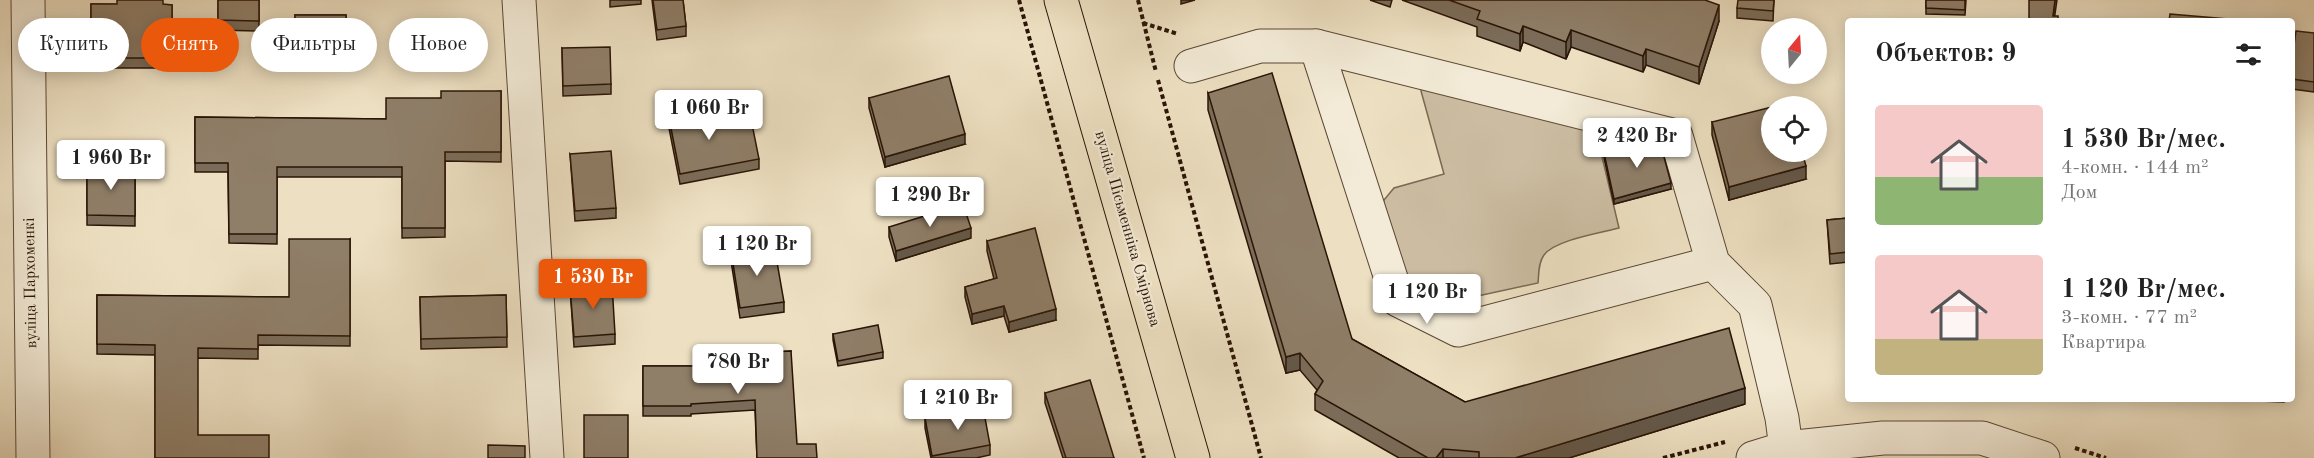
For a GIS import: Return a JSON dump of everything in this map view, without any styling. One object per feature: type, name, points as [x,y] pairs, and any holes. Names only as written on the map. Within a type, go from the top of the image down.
[{"type":"main road","name":"вуліца Пісьменніка Смірнова","points":[[1061,0],[1192,458]]},
{"type":"street","name":"вуліца Пархоменкі","points":[[28,0],[33,458]]},
{"type":"street","points":[[519,0],[547,458]]},
{"type":"street","points":[[1191,66],[1260,46],[1316,46],[1676,136],[1713,262],[1755,305],[1782,418],[1786,448]]},
{"type":"street","points":[[1316,46],[1398,300],[1458,330],[1713,262]]},
{"type":"street","points":[[1753,458],[1786,448],[1883,438],[1982,438],[2043,458]]},
{"type":"path","points":[[1019,0],[1144,458]]},
{"type":"path","points":[[1138,0],[1261,458]]},
{"type":"shaded area","points":[[1424,81],[1592,115],[1619,228],[1578,238],[1550,250],[1541,261],[1538,283],[1441,304],[1402,290],[1382,214],[1384,200],[1394,188],[1444,174],[1421,91]]},
{"type":"building","points":[[117,0],[163,0],[163,4],[172,5],[172,18],[141,18],[141,58],[129,58],[129,18],[91,18],[91,4],[117,4]]},
{"type":"building","points":[[218,0],[259,0],[259,18],[251,18],[251,21],[218,18]]},
{"type":"building","points":[[653,0],[683,0],[686,26],[657,30]]},
{"type":"building","points":[[1449,0],[1705,0],[1719,5],[1699,67],[1646,49],[1643,56],[1571,30],[1566,42],[1523,26],[1520,34],[1477,19],[1480,11]]},
{"type":"building","points":[[1738,0],[1774,0],[1773,11],[1737,8]]},
{"type":"building","points":[[1926,0],[1965,0],[1965,10],[1926,8]]},
{"type":"building","points":[[2029,0],[2055,0],[2053,16],[2058,16],[2058,18],[2029,18]]},
{"type":"building","points":[[2170,14],[2216,18],[2169,18]]},
{"type":"building","points":[[295,15],[346,15],[346,18],[295,18]]},
{"type":"building","points":[[2296,31],[2314,33],[2314,82],[2295,79]]},
{"type":"building","points":[[610,47],[611,84],[563,86],[562,48]]},
{"type":"building","points":[[1272,73],[1352,339],[1465,402],[1729,328],[1745,388],[1515,458],[1479,458],[1479,452],[1443,449],[1436,458],[1428,458],[1315,394],[1323,381],[1300,353],[1286,357],[1208,93]]},
{"type":"building","points":[[949,76],[965,134],[885,157],[869,98]]},
{"type":"building","points":[[441,91],[501,91],[501,152],[445,152],[445,228],[402,228],[402,167],[277,167],[277,234],[229,234],[228,163],[195,163],[195,117],[386,119],[386,98],[441,98]]},
{"type":"building","points":[[699,102],[703,128],[751,119],[759,159],[680,174],[667,108]]},
{"type":"building","points":[[1761,110],[1761,162],[1805,162],[1806,166],[1729,187],[1712,122]]},
{"type":"building","points":[[1645,142],[1661,146],[1671,183],[1614,199],[1604,153]]},
{"type":"building","points":[[611,151],[616,208],[575,211],[570,154]]},
{"type":"building","points":[[87,166],[135,166],[135,216],[87,215]]},
{"type":"building","points":[[963,204],[971,228],[896,251],[889,227]]},
{"type":"building","points":[[1845,218],[1845,252],[1830,254],[1827,220]]},
{"type":"building","points":[[1035,228],[1056,309],[1009,322],[1004,306],[972,314],[965,287],[997,278],[987,241]]},
{"type":"building","points":[[289,239],[350,239],[350,336],[258,335],[258,349],[198,348],[198,435],[269,435],[269,458],[155,458],[155,345],[97,344],[97,295],[289,297]]},
{"type":"building","points":[[774,245],[784,302],[740,308],[731,251]]},
{"type":"building","points":[[612,284],[615,334],[574,337],[570,287]]},
{"type":"building","points":[[506,295],[507,337],[421,339],[420,297]]},
{"type":"building","points":[[878,325],[883,352],[838,361],[833,334]]},
{"type":"building","points":[[791,351],[797,444],[816,444],[817,458],[757,458],[755,400],[691,404],[691,406],[643,406],[643,366],[717,366],[717,355]]},
{"type":"building","points":[[1090,380],[1114,458],[1066,458],[1045,393]]},
{"type":"building","points":[[983,407],[990,445],[932,456],[925,418]]},
{"type":"building","points":[[584,415],[628,415],[628,458],[584,458]]},
{"type":"building","points":[[488,445],[525,446],[525,458],[488,458]]}]
